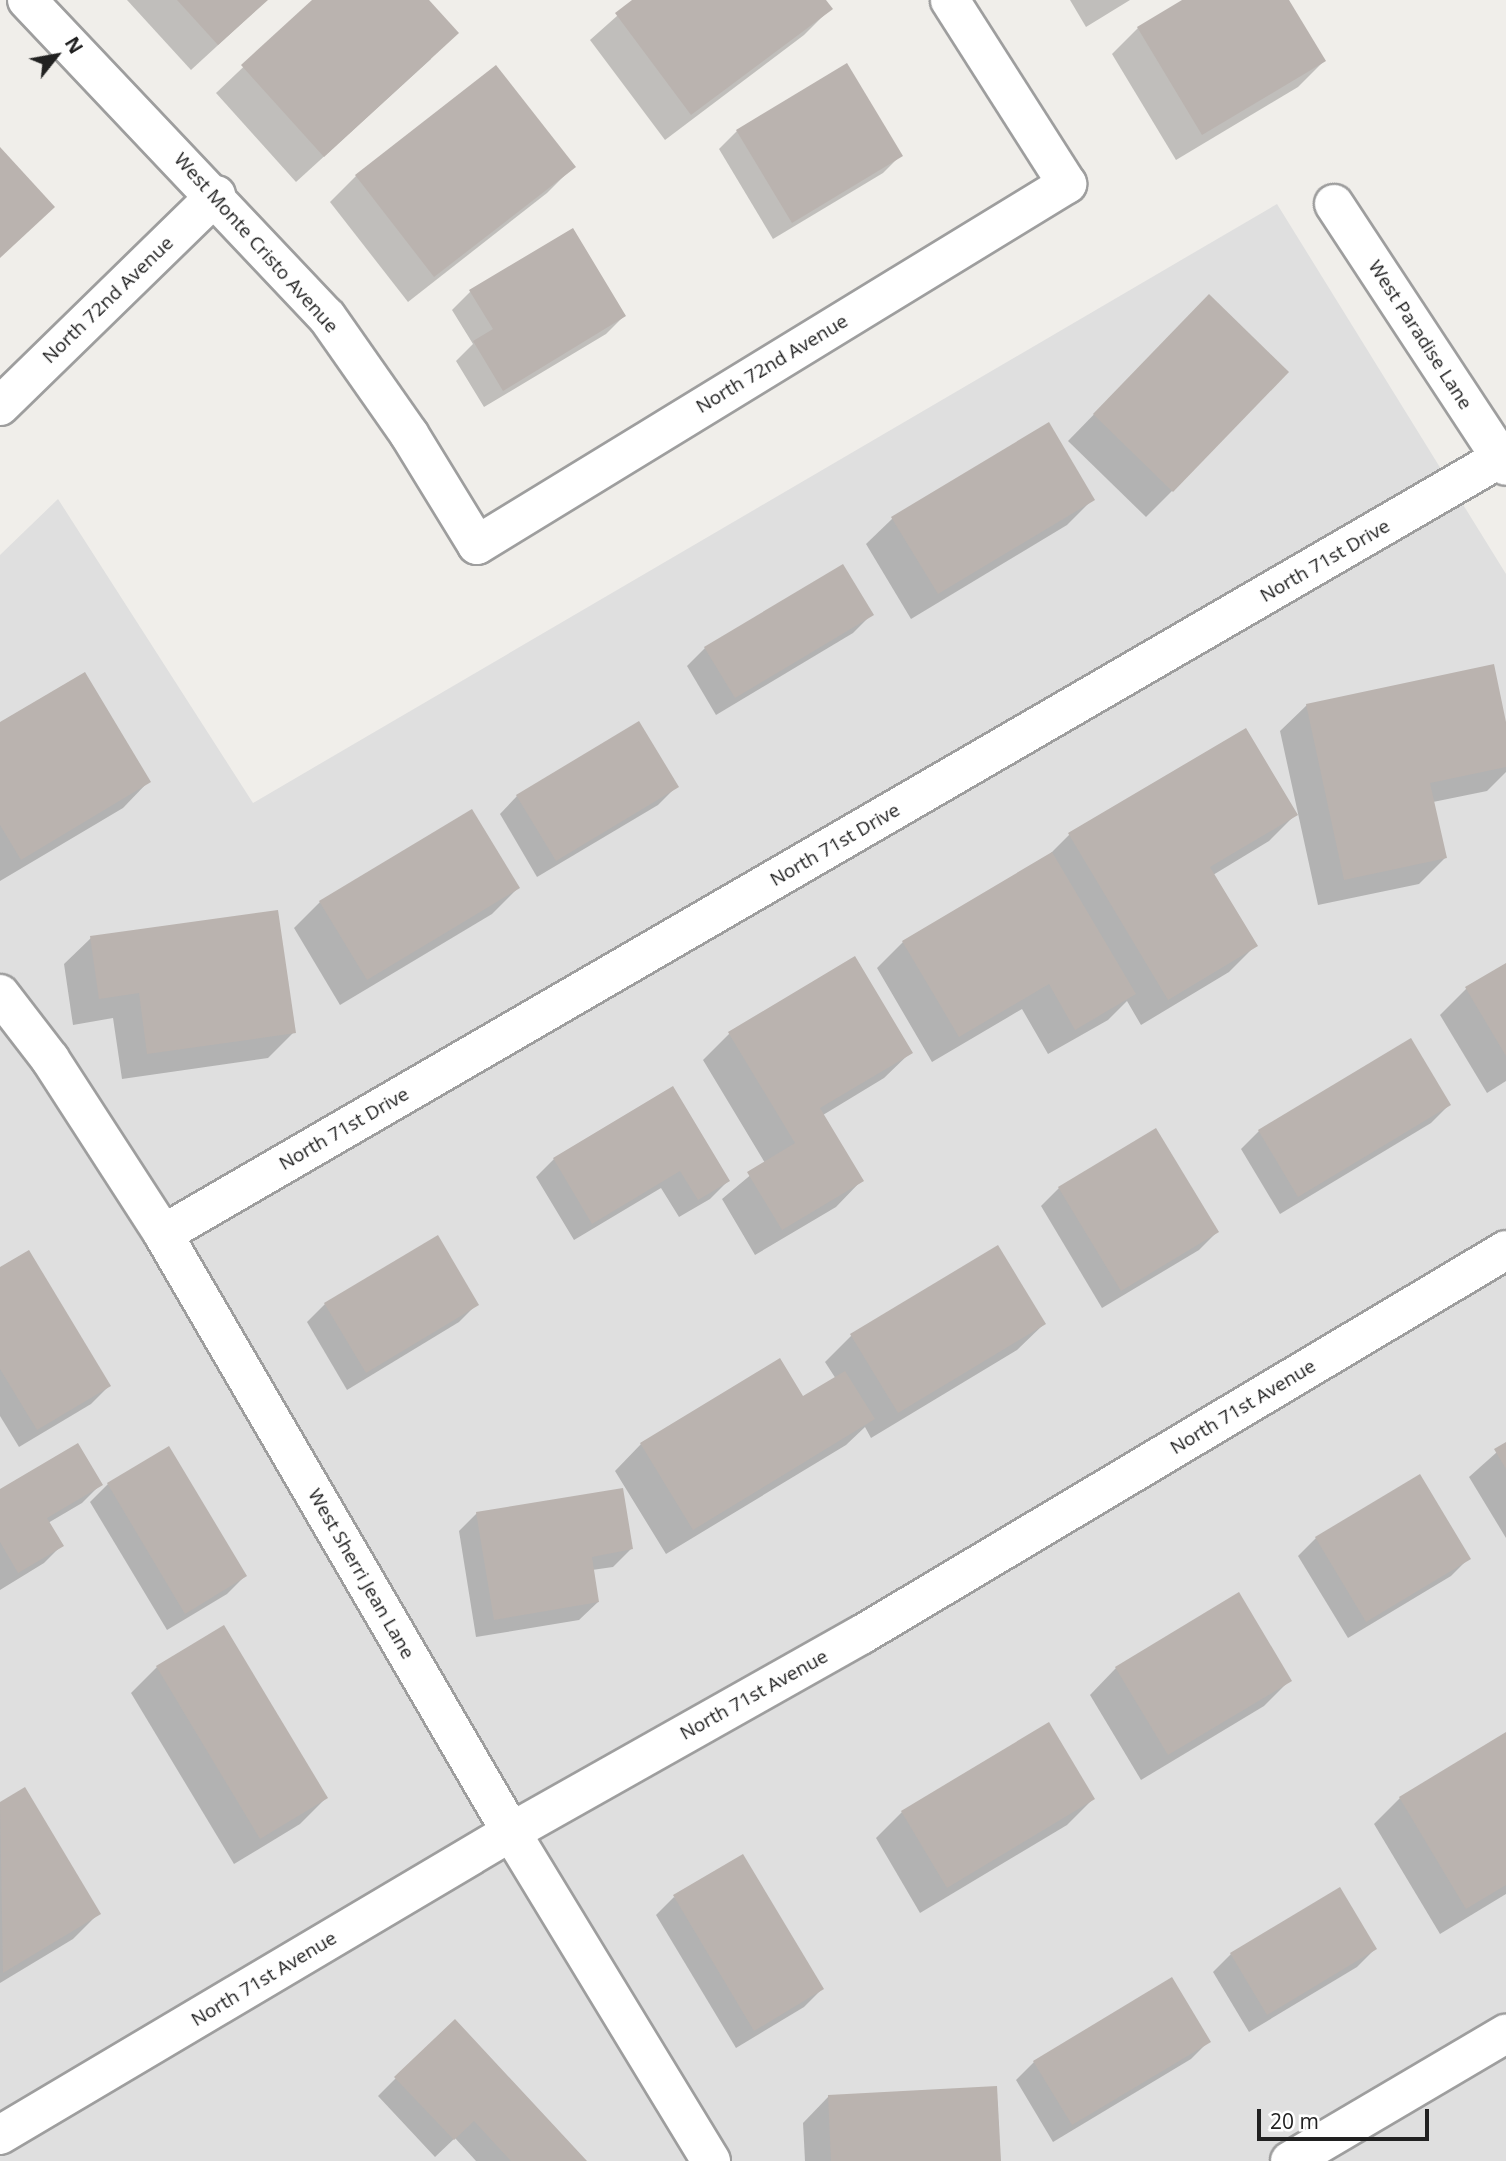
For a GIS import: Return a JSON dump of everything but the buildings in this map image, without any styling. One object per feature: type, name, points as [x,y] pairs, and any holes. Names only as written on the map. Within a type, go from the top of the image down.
[{"type":"street","name":"West Monte Cristo Avenue","points":[[27,0],[216,195],[327,317],[409,434],[477,545]]},
{"type":"street","name":"North 72nd Avenue","points":[[477,545],[1067,184],[950,0]]},
{"type":"street","name":"North 72nd Avenue","points":[[0,405],[216,195]]},
{"type":"street","name":"West Paradise Lane","points":[[1334,204],[1505,460]]},
{"type":"street","name":"North 71st Drive","points":[[163,1234],[1505,460]]},
{"type":"street","name":"West Sherri Jean Lane","points":[[0,994],[50,1059],[163,1234],[511,1832],[712,2161]]},
{"type":"street","name":"North 71st Avenue","points":[[0,2135],[511,1832],[861,1635],[1506,1250]]},
{"type":"street","points":[[1290,2161],[1506,2034]]},
{"type":"shaded area","points":[[1277,204],[1506,574],[1506,2161],[0,2161],[0,555],[58,499],[253,803]]}]
